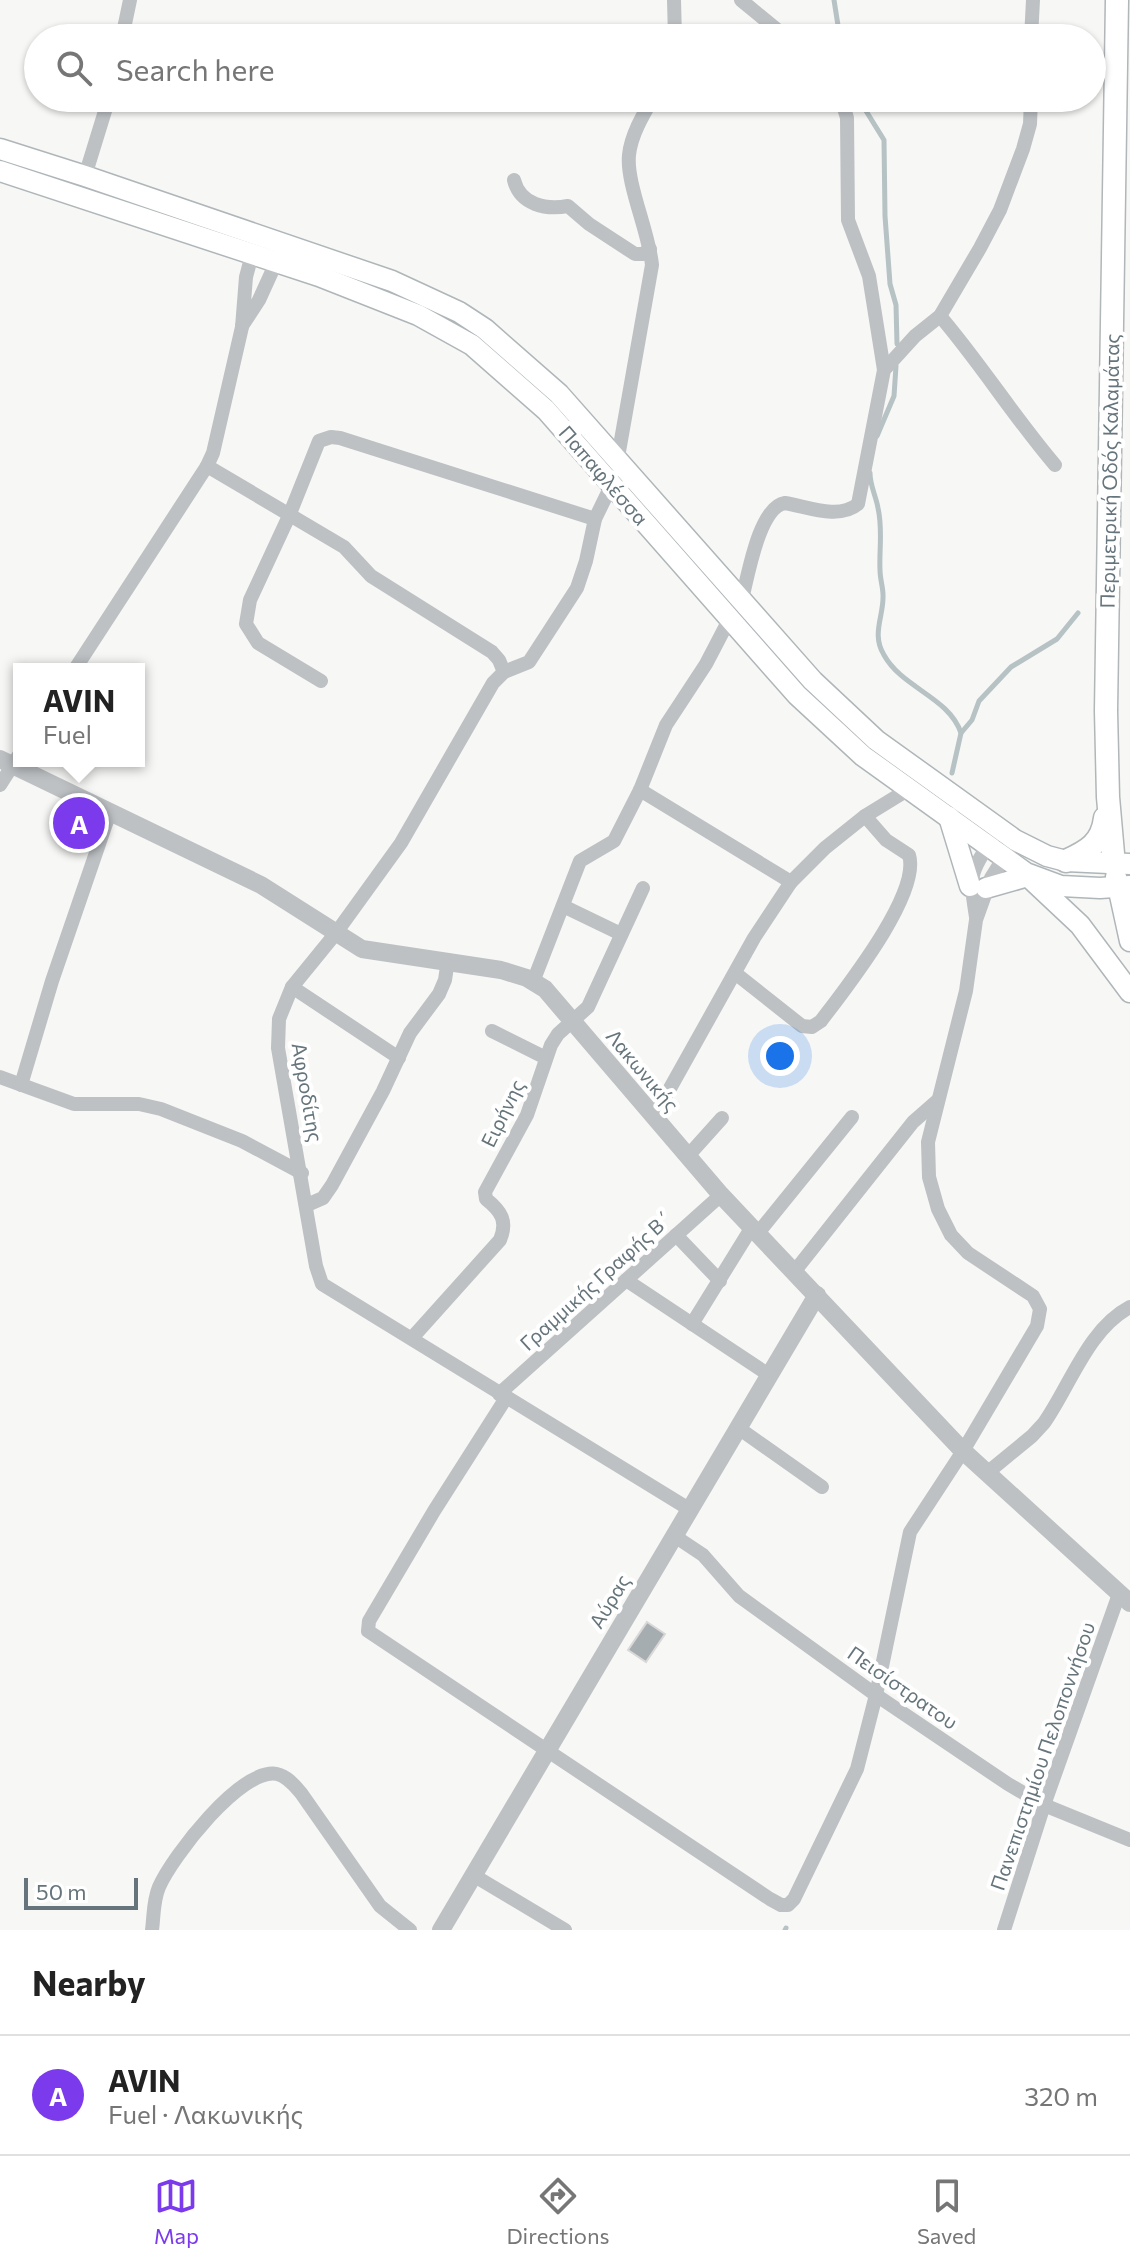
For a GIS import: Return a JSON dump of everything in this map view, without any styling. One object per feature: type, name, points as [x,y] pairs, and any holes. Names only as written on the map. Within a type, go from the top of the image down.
[{"type":"main road","name":"Περιμετρική Οδός Καλαμάτας","points":[[1117,0],[1107,608],[1108,797],[1122,865],[1130,941]]},
{"type":"main road","name":"Παπαφλέσσα","points":[[0,149],[392,281],[459,312],[485,329],[552,386],[813,681],[856,723],[1001,843],[1027,875],[1061,886],[1124,887]]},
{"type":"main road","name":"Παπαφλέσσα","points":[[0,171],[319,276],[384,300],[449,330],[472,345],[546,410],[797,695],[841,738],[949,817],[1001,843],[1066,861],[1122,865]]},
{"type":"main road","points":[[1066,861],[1084,853],[1100,840],[1108,797]]},
{"type":"main road","points":[[949,817],[978,887],[1027,875],[1080,925],[1130,992]]},
{"type":"street","points":[[125,24],[130,0]]},
{"type":"street","points":[[674,0],[675,24]]},
{"type":"street","points":[[741,0],[770,24]]},
{"type":"street","points":[[1032,24],[1033,0]]},
{"type":"street","points":[[85,176],[105,112]]},
{"type":"street","points":[[618,457],[651,277],[650,249],[629,156],[633,138],[646,112]]},
{"type":"street","points":[[742,599],[762,527],[777,504],[840,513],[858,504],[884,370],[869,276],[848,220],[845,112]]},
{"type":"street","points":[[884,370],[915,336],[940,316],[1000,210],[1023,149],[1030,112]]},
{"type":"street","points":[[514,180],[516,189],[534,204],[548,208],[568,206],[589,224],[635,254],[643,254],[650,249]]},
{"type":"street","points":[[79,663],[207,466],[221,423],[242,327],[243,299],[251,255],[258,235]]},
{"type":"street","points":[[242,327],[259,300],[283,243]]},
{"type":"street","points":[[940,316],[974,355],[1026,430],[1055,465]]},
{"type":"street","points":[[321,681],[258,643],[246,624],[250,600],[289,516],[317,443],[331,437],[595,519]]},
{"type":"street","points":[[207,466],[344,547],[371,576],[492,652],[504,672]]},
{"type":"street","name":"Αφροδίτης","points":[[612,484],[595,519],[577,588],[529,662],[504,672],[484,697],[401,843],[336,933],[292,987],[279,1019],[278,1048],[316,1266],[322,1284],[689,1509]]},
{"type":"street","points":[[533,982],[580,861],[613,843],[640,790],[666,725],[706,664],[730,618]]},
{"type":"street","points":[[0,785],[11,760]]},
{"type":"street","name":"Λακωνικής","points":[[24,767],[261,885],[368,951],[448,960],[501,970],[533,982],[552,995],[721,1195],[963,1451],[1125,1599]]},
{"type":"street","points":[[654,1117],[769,913],[791,882],[825,848],[865,816],[909,789]]},
{"type":"street","points":[[640,790],[791,882]]},
{"type":"street","points":[[21,1085],[52,981],[110,812]]},
{"type":"street","points":[[735,973],[802,1026],[812,1027],[821,1021],[885,932],[911,869],[909,855],[886,840],[865,816]]},
{"type":"street","points":[[545,1750],[775,1902],[785,1905],[794,1899],[857,1769],[910,1532],[963,1451],[1037,1326],[1040,1309],[1033,1296],[968,1253],[951,1235],[938,1209],[929,1177],[928,1142],[966,991],[978,887],[1001,843]]},
{"type":"street","name":"Ειρήνης","points":[[412,1338],[502,1237],[502,1214],[484,1195],[527,1115],[556,1037],[590,1004],[643,888]]},
{"type":"street","points":[[563,906],[621,934]]},
{"type":"street","points":[[307,1205],[328,1193],[410,1033],[439,994],[448,960]]},
{"type":"street","points":[[292,987],[399,1058]]},
{"type":"street","points":[[492,1031],[546,1058]]},
{"type":"street","points":[[0,1077],[74,1104],[139,1104],[161,1109],[242,1141],[302,1173]]},
{"type":"street","points":[[794,1272],[913,1122],[938,1101]]},
{"type":"street","points":[[692,1324],[755,1230],[852,1117]]},
{"type":"street","points":[[687,1157],[722,1118]]},
{"type":"street","name":"Γραμμικής Γραφής Β΄","points":[[545,1750],[373,1636],[367,1629],[369,1621],[502,1396],[721,1195]]},
{"type":"street","points":[[676,1235],[720,1281]]},
{"type":"street","points":[[626,1280],[769,1375]]},
{"type":"street","name":"Αύρας","points":[[441,1930],[817,1295]]},
{"type":"street","points":[[987,1473],[1044,1423],[1103,1330],[1130,1307]]},
{"type":"street","points":[[737,1427],[822,1487]]},
{"type":"street","name":"Πεισίστρατου","points":[[673,1535],[703,1555],[739,1596],[876,1695],[1008,1784],[1044,1805],[1130,1840]]},
{"type":"street","name":"Πανεπιστημίου Πελοποννήσου","points":[[1004,1930],[1044,1805],[1125,1599]]},
{"type":"street","points":[[152,1930],[154,1902],[168,1870],[231,1794],[258,1777],[274,1774],[285,1777],[301,1793],[380,1906],[410,1930]]},
{"type":"street","points":[[473,1875],[565,1930]]},
{"type":"building","points":[[70,806],[97,819],[92,834],[64,821]]},
{"type":"building","points":[[647,1622],[665,1634],[646,1662],[628,1650]]},
{"type":"waterway","points":[[834,0],[838,24]]},
{"type":"waterway","points":[[867,112],[884,140],[885,216],[890,284],[896,305],[897,344]]},
{"type":"waterway","points":[[877,436],[894,396],[896,366]]},
{"type":"waterway","points":[[870,473],[880,524],[883,595],[878,632],[880,647],[902,676],[946,710],[961,733]]},
{"type":"waterway","points":[[952,773],[961,733],[972,720],[979,701],[1011,667],[1057,639],[1078,613]]},
{"type":"place","name":"AVIN","points":[[79,823]]}]
